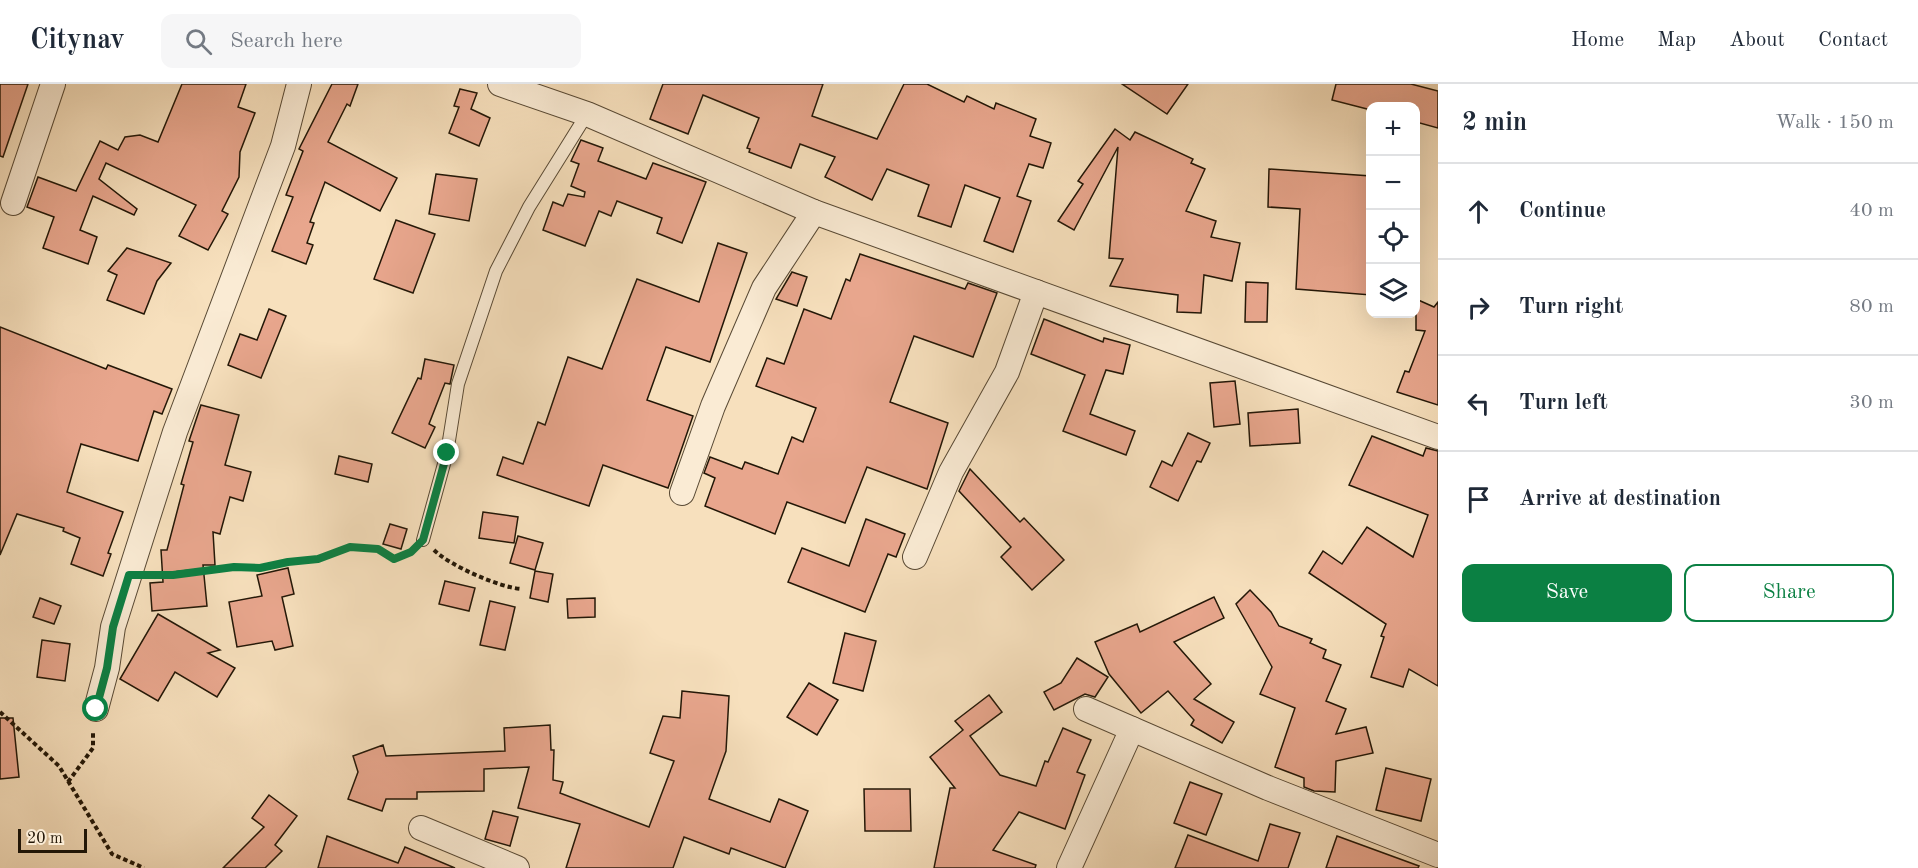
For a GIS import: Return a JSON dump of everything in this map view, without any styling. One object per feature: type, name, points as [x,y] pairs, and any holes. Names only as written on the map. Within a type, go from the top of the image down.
[{"type":"street","points":[[14,203],[53,84]]},
{"type":"street","points":[[96,709],[107,668],[113,627],[175,432],[283,146],[299,84]]},
{"type":"street","points":[[500,84],[587,114],[814,212],[1438,437]]},
{"type":"street","points":[[682,493],[713,406],[764,288],[814,212]]},
{"type":"street","points":[[915,557],[951,472],[1007,372],[1036,292]]},
{"type":"street","points":[[1086,709],[1268,788],[1438,855]]},
{"type":"street","points":[[1069,868],[1132,729]]},
{"type":"street","points":[[420,828],[517,868]]},
{"type":"lane","points":[[423,540],[447,453],[458,384],[496,271],[529,207],[587,114]]},
{"type":"path","points":[[129,575],[173,575],[234,567],[260,568],[318,559],[350,547],[378,549],[394,559],[411,552],[423,540],[445,561],[506,589],[522,590]]},
{"type":"path","points":[[68,782],[93,748],[96,709]]},
{"type":"path","points":[[0,712],[59,766],[112,854],[144,868]]},
{"type":"building","points":[[0,84],[28,84],[3,157],[0,156]]},
{"type":"building","points":[[182,84],[246,84],[238,107],[255,113],[240,152],[239,177],[222,211],[228,214],[208,250],[179,236],[196,205],[106,163],[99,179],[137,209],[134,215],[93,196],[80,230],[97,237],[88,264],[43,248],[54,217],[27,207],[38,177],[76,191],[100,141],[118,150],[125,137],[140,135],[158,142]]},
{"type":"building","points":[[332,84],[358,84],[350,106],[347,104],[328,142],[397,178],[380,211],[325,182],[310,222],[314,223],[307,243],[313,245],[306,264],[272,251],[293,197],[286,195],[303,151],[299,149]]},
{"type":"building","points":[[663,84],[823,84],[812,116],[877,139],[904,84],[927,84],[964,102],[967,96],[994,109],[996,103],[1036,119],[1030,136],[1051,143],[1043,168],[1029,164],[1017,196],[1031,201],[1013,252],[984,241],[1000,198],[965,185],[951,227],[918,216],[929,185],[887,169],[872,200],[825,177],[835,157],[800,144],[791,168],[749,152],[750,149],[747,148],[759,118],[703,95],[688,134],[650,119]]},
{"type":"building","points":[[1122,84],[1188,84],[1167,114]]},
{"type":"building","points":[[1336,84],[1411,84],[1438,91],[1438,128],[1420,123],[1420,102],[1366,102],[1366,109],[1332,100]]},
{"type":"building","points":[[460,89],[477,93],[471,109],[490,118],[479,146],[449,133],[459,107],[454,106]]},
{"type":"building","points":[[1115,129],[1130,140],[1135,132],[1193,159],[1191,163],[1205,169],[1186,211],[1216,221],[1211,237],[1240,243],[1232,281],[1204,275],[1201,313],[1177,312],[1178,295],[1110,286],[1123,259],[1109,258],[1118,147],[1074,230],[1058,221],[1083,184],[1078,181]]},
{"type":"building","points":[[581,140],[603,148],[598,161],[646,179],[653,163],[706,182],[682,243],[657,233],[662,218],[617,201],[611,216],[599,211],[585,246],[543,230],[553,202],[563,206],[568,194],[584,197],[585,192],[571,186],[579,164],[571,161]]},
{"type":"building","points":[[1269,169],[1366,176],[1366,295],[1296,289],[1300,209],[1268,207]]},
{"type":"building","points":[[436,174],[477,179],[469,221],[429,214]]},
{"type":"building","points":[[396,220],[435,234],[413,293],[374,279]]},
{"type":"building","points":[[718,243],[747,253],[710,362],[666,347],[647,400],[693,416],[668,488],[603,465],[589,506],[497,475],[503,457],[523,464],[538,422],[545,425],[568,357],[602,369],[637,279],[699,302]]},
{"type":"building","points":[[127,248],[171,263],[157,281],[144,314],[107,300],[117,275],[108,271]]},
{"type":"building","points":[[860,254],[965,289],[968,283],[997,293],[973,357],[914,336],[890,402],[948,423],[927,489],[867,467],[845,523],[787,502],[775,534],[705,506],[715,478],[704,473],[710,457],[742,469],[745,462],[778,474],[792,437],[803,442],[816,408],[756,386],[767,358],[784,364],[804,309],[831,319],[846,279],[850,281]]},
{"type":"building","points":[[792,272],[807,277],[797,306],[776,299]]},
{"type":"building","points":[[1246,282],[1268,283],[1267,322],[1245,322]]},
{"type":"building","points":[[1420,301],[1434,307],[1438,302],[1438,405],[1397,392],[1405,371],[1409,372],[1425,331],[1416,330],[1416,318],[1420,318]]},
{"type":"building","points":[[269,309],[286,316],[261,378],[228,365],[240,334],[257,340]]},
{"type":"building","points":[[1044,319],[1103,342],[1104,338],[1130,345],[1123,374],[1106,370],[1090,414],[1135,431],[1126,455],[1063,431],[1085,375],[1031,354]]},
{"type":"building","points":[[0,327],[106,369],[108,365],[172,389],[162,414],[154,411],[138,461],[81,444],[67,492],[123,512],[108,553],[111,554],[103,576],[71,564],[80,538],[63,531],[64,528],[17,514],[0,555]]},
{"type":"building","points":[[425,359],[454,365],[450,384],[445,383],[429,424],[435,427],[425,448],[392,433],[418,378],[421,379]]},
{"type":"building","points":[[1235,381],[1240,424],[1214,427],[1210,383]]},
{"type":"building","points":[[201,405],[239,415],[225,465],[251,472],[243,501],[230,497],[220,534],[213,532],[215,565],[203,565],[207,606],[152,611],[150,583],[163,582],[161,550],[167,550],[184,485],[181,484],[193,442],[189,441]]},
{"type":"building","points":[[1298,409],[1300,443],[1250,446],[1248,413]]},
{"type":"building","points":[[1188,433],[1210,443],[1201,462],[1197,461],[1178,501],[1150,487],[1162,461],[1172,466]]},
{"type":"building","points":[[1372,436],[1423,456],[1426,448],[1438,451],[1438,686],[1409,669],[1403,687],[1371,677],[1386,624],[1309,573],[1323,551],[1342,564],[1367,527],[1413,557],[1428,515],[1349,485]]},
{"type":"building","points":[[339,456],[372,464],[368,482],[335,474]]},
{"type":"building","points":[[970,469],[1020,522],[1024,518],[1064,560],[1032,590],[1001,557],[1011,547],[959,491]]},
{"type":"building","points":[[483,512],[518,517],[514,543],[479,538]]},
{"type":"building","points":[[866,519],[905,534],[896,557],[888,554],[865,612],[788,582],[802,548],[849,566]]},
{"type":"building","points":[[390,524],[407,529],[401,549],[383,544]]},
{"type":"building","points":[[518,536],[543,543],[535,570],[510,563]]},
{"type":"building","points":[[288,568],[294,594],[282,597],[293,646],[275,650],[272,641],[237,647],[229,602],[262,596],[257,575]]},
{"type":"building","points":[[535,571],[553,574],[548,602],[530,598]]},
{"type":"building","points":[[445,581],[475,588],[469,611],[439,604]]},
{"type":"building","points":[[1250,590],[1271,612],[1279,626],[1312,639],[1310,643],[1326,650],[1323,658],[1341,665],[1326,701],[1346,709],[1336,734],[1366,727],[1373,753],[1336,761],[1335,792],[1314,791],[1304,787],[1304,778],[1275,767],[1295,708],[1260,694],[1272,667],[1236,604]]},
{"type":"building","points":[[1214,597],[1224,618],[1174,642],[1211,684],[1194,699],[1234,722],[1222,743],[1191,725],[1194,720],[1168,691],[1141,713],[1109,674],[1095,642],[1137,624],[1140,632]]},
{"type":"building","points":[[40,598],[61,606],[54,624],[33,617]]},
{"type":"building","points":[[595,598],[595,617],[568,618],[567,599]]},
{"type":"building","points":[[490,601],[515,607],[505,650],[480,645]]},
{"type":"building","points":[[158,614],[220,650],[208,653],[235,668],[217,697],[175,672],[158,701],[120,679]]},
{"type":"building","points":[[845,633],[876,641],[863,691],[833,683]]},
{"type":"building","points":[[42,640],[70,644],[65,681],[37,677]]},
{"type":"building","points":[[1077,658],[1108,677],[1095,697],[1085,694],[1054,710],[1044,692],[1061,683]]},
{"type":"building","points":[[809,683],[838,700],[817,735],[787,717]]},
{"type":"building","points":[[682,691],[729,696],[726,751],[709,799],[770,822],[779,799],[808,811],[785,868],[731,848],[729,854],[684,837],[673,868],[566,868],[580,824],[518,808],[529,767],[484,769],[484,791],[417,792],[417,799],[386,799],[382,811],[348,799],[358,772],[353,756],[383,745],[386,756],[505,751],[504,728],[550,725],[551,750],[554,750],[553,780],[563,782],[560,793],[649,827],[674,761],[650,753],[663,716],[680,718]]},
{"type":"building","points":[[989,695],[1002,712],[970,736],[1000,775],[1036,786],[1045,761],[1048,762],[1063,728],[1091,740],[1077,772],[1085,775],[1065,829],[1019,812],[993,850],[1036,865],[1035,868],[934,868],[950,788],[955,788],[930,757],[963,730],[955,721]]},
{"type":"building","points":[[0,718],[13,718],[19,777],[0,779]]},
{"type":"building","points":[[1386,768],[1431,779],[1421,821],[1376,810]]},
{"type":"building","points":[[1190,782],[1222,794],[1206,835],[1174,823]]},
{"type":"building","points":[[864,789],[910,789],[911,831],[865,831]]},
{"type":"building","points":[[269,795],[297,816],[275,845],[282,851],[265,868],[223,868],[264,827],[252,818]]},
{"type":"building","points":[[493,811],[518,817],[510,846],[485,839]]},
{"type":"building","points":[[1270,824],[1300,833],[1288,868],[1175,868],[1188,835],[1258,861]]},
{"type":"building","points":[[327,836],[398,863],[405,847],[455,868],[318,868]]},
{"type":"building","points":[[1337,836],[1419,866],[1418,868],[1326,868]]},
{"type":"route","points":[[96,709],[107,668],[113,627],[129,575],[173,575],[234,567],[260,568],[318,559],[350,547],[378,549],[394,559],[411,552],[423,540],[447,453]]}]
